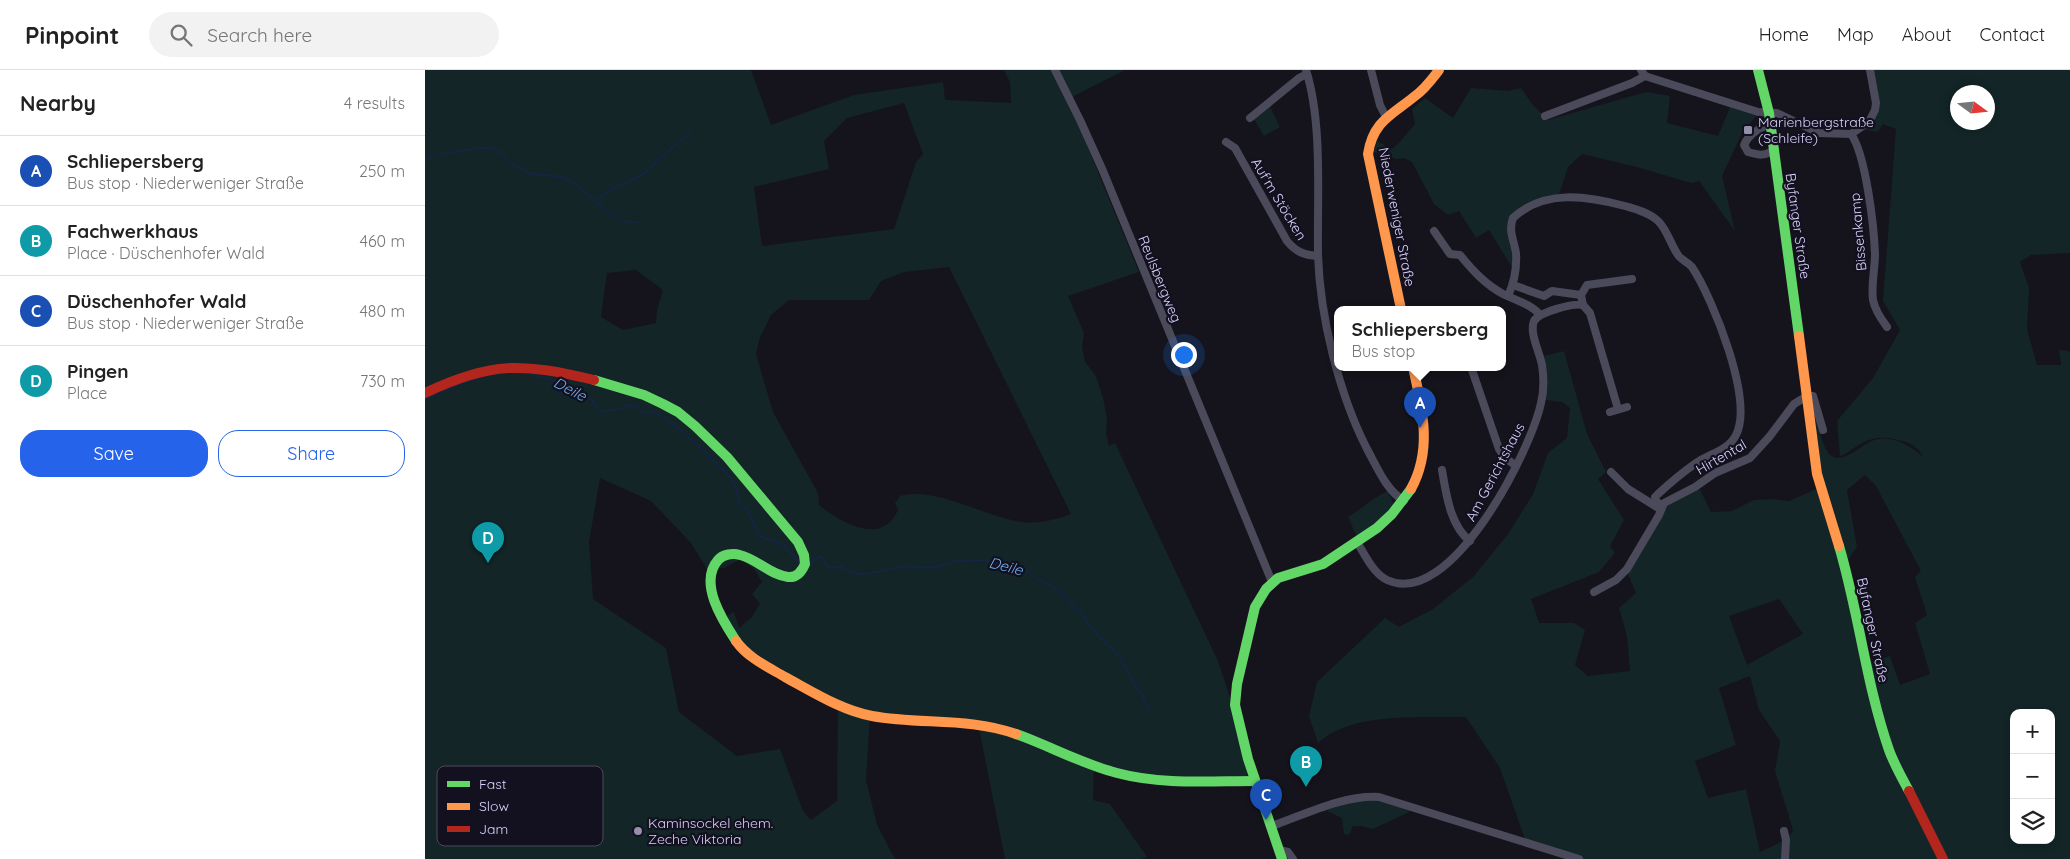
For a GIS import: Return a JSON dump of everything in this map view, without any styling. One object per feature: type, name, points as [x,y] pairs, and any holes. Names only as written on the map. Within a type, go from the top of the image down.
[{"type":"street","name":"Reulsbergweg","points":[[1055,70],[1103,171],[1272,582]]},
{"type":"street","points":[[1371,70],[1380,105],[1386,116]]},
{"type":"street","name":"Niederweniger Straße","points":[[1400,306],[1368,154],[1372,134],[1386,116],[1419,93],[1439,70]]},
{"type":"street","name":"Byfanger Straße","points":[[1758,70],[1770,118],[1817,474],[1845,567],[1883,734],[1889,751],[1943,859]]},
{"type":"street","points":[[1774,149],[1767,154],[1761,155],[1748,152],[1744,145],[1753,132],[1777,113],[1819,133],[1851,134],[1869,122],[1876,103],[1870,70]]},
{"type":"street","points":[[1250,118],[1306,72],[1315,118],[1319,256],[1323,310],[1334,354]]},
{"type":"street","points":[[1545,116],[1632,83],[1643,73],[1758,112],[1770,118]]},
{"type":"street","name":"Bissenkamp","points":[[1851,134],[1856,145],[1867,194],[1875,251],[1874,301],[1876,310],[1887,327]]},
{"type":"street","name":"Auf'm Stöcken","points":[[1226,142],[1235,148],[1290,245],[1300,253],[1319,256]]},
{"type":"street","points":[[1508,296],[1513,284],[1516,257],[1510,230],[1513,218],[1537,203],[1558,197],[1605,201],[1636,209],[1659,222],[1678,255],[1691,266],[1711,306],[1730,354],[1741,400],[1741,413],[1737,433],[1727,447],[1694,464],[1655,497],[1661,508]]},
{"type":"street","points":[[1434,231],[1450,254],[1460,255],[1479,278],[1536,310],[1540,315],[1574,305],[1583,305]]},
{"type":"street","points":[[1627,407],[1614,411],[1590,313],[1583,305],[1581,295],[1587,285],[1632,280]]},
{"type":"street","points":[[1513,284],[1544,296],[1552,291],[1581,295]]},
{"type":"street","name":"Am Gerichtshaus","points":[[1357,542],[1375,570],[1382,577],[1394,583],[1404,584],[1415,583],[1446,566],[1470,541],[1485,520],[1515,466],[1531,433],[1543,396],[1542,366],[1533,324],[1540,315]]},
{"type":"street","points":[[425,393],[447,383],[490,370],[527,367],[590,380],[648,396],[679,413],[722,451],[798,542],[804,554],[803,569],[798,575],[791,577],[784,576],[741,555],[730,554],[718,560],[711,574],[710,585],[735,640],[744,650],[764,664],[839,706],[872,716],[969,722],[995,727],[1111,771],[1134,777],[1179,781],[1255,781]]},
{"type":"street","points":[[1338,371],[1361,437],[1394,493],[1404,501]]},
{"type":"street","points":[[1293,859],[1289,852],[1281,854],[1255,781],[1237,716],[1235,694],[1256,606],[1272,582],[1279,578],[1315,568],[1388,520],[1404,501],[1421,464],[1425,437],[1422,406],[1414,371]]},
{"type":"street","points":[[1472,371],[1499,449],[1515,466]]},
{"type":"street","name":"Byfanger Straße","points":[[1807,396],[1813,396],[1823,430]]},
{"type":"street","name":"Hirtental","points":[[1661,508],[1664,503],[1695,487],[1715,473],[1750,458],[1770,436],[1794,404],[1807,396]]},
{"type":"street","points":[[1442,470],[1457,528],[1470,541]]},
{"type":"street","points":[[1611,472],[1641,499],[1661,508]]},
{"type":"street","points":[[1435,484],[1444,482]]},
{"type":"street","points":[[1595,592],[1621,576],[1659,515],[1661,508]]},
{"type":"street","points":[[1272,826],[1343,801],[1379,797],[1579,859]]},
{"type":"street","points":[[1784,831],[1786,840],[1785,859]]},
{"type":"shaded area","points":[[425,70],[751,70],[771,125],[854,95],[943,82],[945,100],[1011,103],[1010,82],[1004,70],[1052,70],[1072,109],[1139,272],[1068,296],[1084,333],[1082,347],[1085,362],[1096,376],[1103,398],[1109,446],[1115,443],[1218,661],[1233,707],[1249,772],[1245,778],[1179,781],[1094,765],[1093,800],[1110,804],[1147,857],[1140,859],[1005,859],[978,723],[870,715],[866,780],[877,825],[895,859],[425,859]],"holes":[[[904,103],[923,154],[916,162],[894,229],[762,246],[754,187],[829,169],[824,141],[847,118]],[[949,267],[1071,514],[1047,521],[1022,522],[1007,519],[960,503],[929,495],[914,494],[900,496],[895,503],[898,510],[891,521],[882,527],[872,529],[860,528],[849,524],[819,505],[818,493],[773,412],[756,354],[760,337],[771,315],[789,300],[869,300],[881,281],[904,272]],[[636,270],[663,290],[657,310],[656,323],[623,330],[601,317],[607,273]],[[600,478],[651,501],[691,543],[707,569],[724,568],[741,559],[755,570],[762,582],[752,594],[760,604],[751,618],[739,628],[734,612],[727,616],[743,645],[777,668],[838,702],[837,801],[811,820],[803,811],[780,749],[737,756],[679,712],[666,648],[593,599],[589,542]]]},
{"type":"shaded area","points":[[1058,70],[1125,70],[1072,97]]},
{"type":"shaded area","points":[[1872,70],[2070,70],[2070,253],[2031,255],[2020,262],[2029,288],[2027,329],[2037,365],[2061,365],[2059,350],[2069,351],[2070,353],[2070,859],[1574,859],[1527,845],[1500,768],[1466,717],[1409,717],[1368,721],[1333,733],[1318,743],[1309,716],[1317,682],[1385,618],[1399,627],[1433,609],[1473,577],[1508,534],[1533,494],[1548,453],[1567,438],[1570,408],[1562,402],[1545,400],[1547,378],[1544,356],[1564,351],[1587,434],[1606,472],[1598,479],[1624,520],[1610,546],[1615,553],[1599,572],[1531,599],[1539,623],[1574,623],[1585,630],[1575,665],[1588,676],[1630,671],[1627,636],[1619,608],[1636,593],[1626,570],[1661,509],[1698,486],[1711,512],[1732,511],[1754,500],[1773,499],[1789,501],[1821,487],[1812,402],[1818,428],[1827,451],[1832,456],[1838,458],[1845,457],[1872,441],[1884,438],[1868,440],[1840,456],[1837,421],[1873,378],[1900,330],[1883,301],[1896,129],[1883,124],[1878,132],[1867,130],[1877,101]],"holes":[[[1884,438],[1896,439],[1912,445],[1923,457],[1897,440]],[[1865,475],[1876,486],[1921,571],[1915,577],[1927,615],[1915,623],[1930,674],[1900,685],[1890,656],[1868,664],[1845,564],[1857,547],[1847,490]],[[1779,599],[1803,634],[1747,665],[1729,616]],[[1750,676],[1759,710],[1780,741],[1775,771],[1793,830],[1783,840],[1760,852],[1746,789],[1708,798],[1695,761],[1736,745],[1719,688]]]},
{"type":"shaded area","points":[[1471,88],[1508,91],[1521,88],[1532,104],[1548,120],[1646,92],[1670,96],[1667,123],[1718,136],[1730,107],[1756,116],[1743,131],[1722,176],[1735,231],[1699,181],[1691,183],[1637,167],[1582,154],[1568,167],[1559,195],[1512,216],[1513,269],[1489,230],[1476,238],[1459,211],[1448,215],[1434,204],[1412,162],[1404,158],[1397,159],[1374,152],[1377,141],[1392,149],[1398,144],[1415,124],[1412,109],[1425,98],[1453,118]]},
{"type":"shaded area","points":[[1270,107],[1280,127],[1264,136],[1254,119]]},
{"type":"shaded area","points":[[1388,491],[1394,505],[1391,511],[1357,537],[1348,517]]},
{"type":"shaded area","points":[[1374,797],[1410,808],[1409,812],[1373,829],[1353,826],[1349,835],[1344,834],[1342,818],[1329,812],[1326,808]]},
{"type":"waterway","points":[[597,200],[610,190],[645,173],[691,132]]},
{"type":"waterway","points":[[438,155],[480,148],[495,149],[510,162],[526,172],[567,179],[612,215],[629,222],[638,222]]},
{"type":"waterway","points":[[425,161],[432,156]]},
{"type":"waterway","name":"Deile","points":[[425,400],[483,376],[508,372],[519,373]]},
{"type":"waterway","name":"Deile","points":[[532,375],[554,380],[578,389],[589,397],[602,412],[622,408],[627,405],[637,407],[642,412],[656,414],[669,421],[710,457],[733,482],[741,507],[747,508],[759,536],[784,545],[799,563]]},
{"type":"waterway","name":"Deile","points":[[812,565],[814,559],[821,556],[828,568],[842,567],[856,574],[863,574],[900,567],[931,567],[957,561],[980,560],[1028,571],[1058,591],[1072,606],[1082,613],[1094,631],[1122,661],[1149,711]]},
{"type":"traffic: fast","points":[[1758,70],[1769,113],[1799,336]]},
{"type":"traffic: fast","points":[[594,380],[644,395],[678,412],[727,457],[798,542],[804,555],[805,564],[799,574],[791,577],[781,576],[746,557],[734,554],[723,556],[712,569],[711,590],[719,613],[736,641]]},
{"type":"traffic: fast","points":[[1282,859],[1248,759],[1235,705],[1237,684],[1255,607],[1266,589],[1278,578],[1323,564],[1377,528],[1392,514],[1411,489]]},
{"type":"traffic: fast","points":[[1839,546],[1881,725],[1891,755],[1909,791]]},
{"type":"traffic: fast","points":[[1016,734],[1091,765],[1134,777],[1186,782],[1255,781]]},
{"type":"traffic: slow","points":[[1400,306],[1368,154],[1374,134],[1379,126],[1422,90],[1439,70]]},
{"type":"traffic: slow","points":[[1799,336],[1817,474],[1839,546]]},
{"type":"traffic: slow","points":[[1411,489],[1418,474],[1424,444],[1420,398],[1414,371]]},
{"type":"traffic: slow","points":[[736,641],[746,652],[765,666],[838,705],[861,713],[890,719],[980,725],[1016,734]]},
{"type":"traffic: jam","points":[[425,393],[470,375],[508,368],[547,370],[594,380]]},
{"type":"traffic: jam","points":[[1909,791],[1943,859]]},
{"type":"place","name":"Marienbergstraße (Schleife)","points":[[1748,130]]},
{"type":"place","name":"Schliepersberg","points":[[1420,428]]},
{"type":"place","name":"Pingen","points":[[488,563]]},
{"type":"place","name":"Fachwerkhaus","points":[[1306,787]]},
{"type":"place","name":"Düschenhofer Wald","points":[[1266,820]]},
{"type":"place","name":"Kaminsockel ehem. Zeche Viktoria","points":[[638,831]]}]
